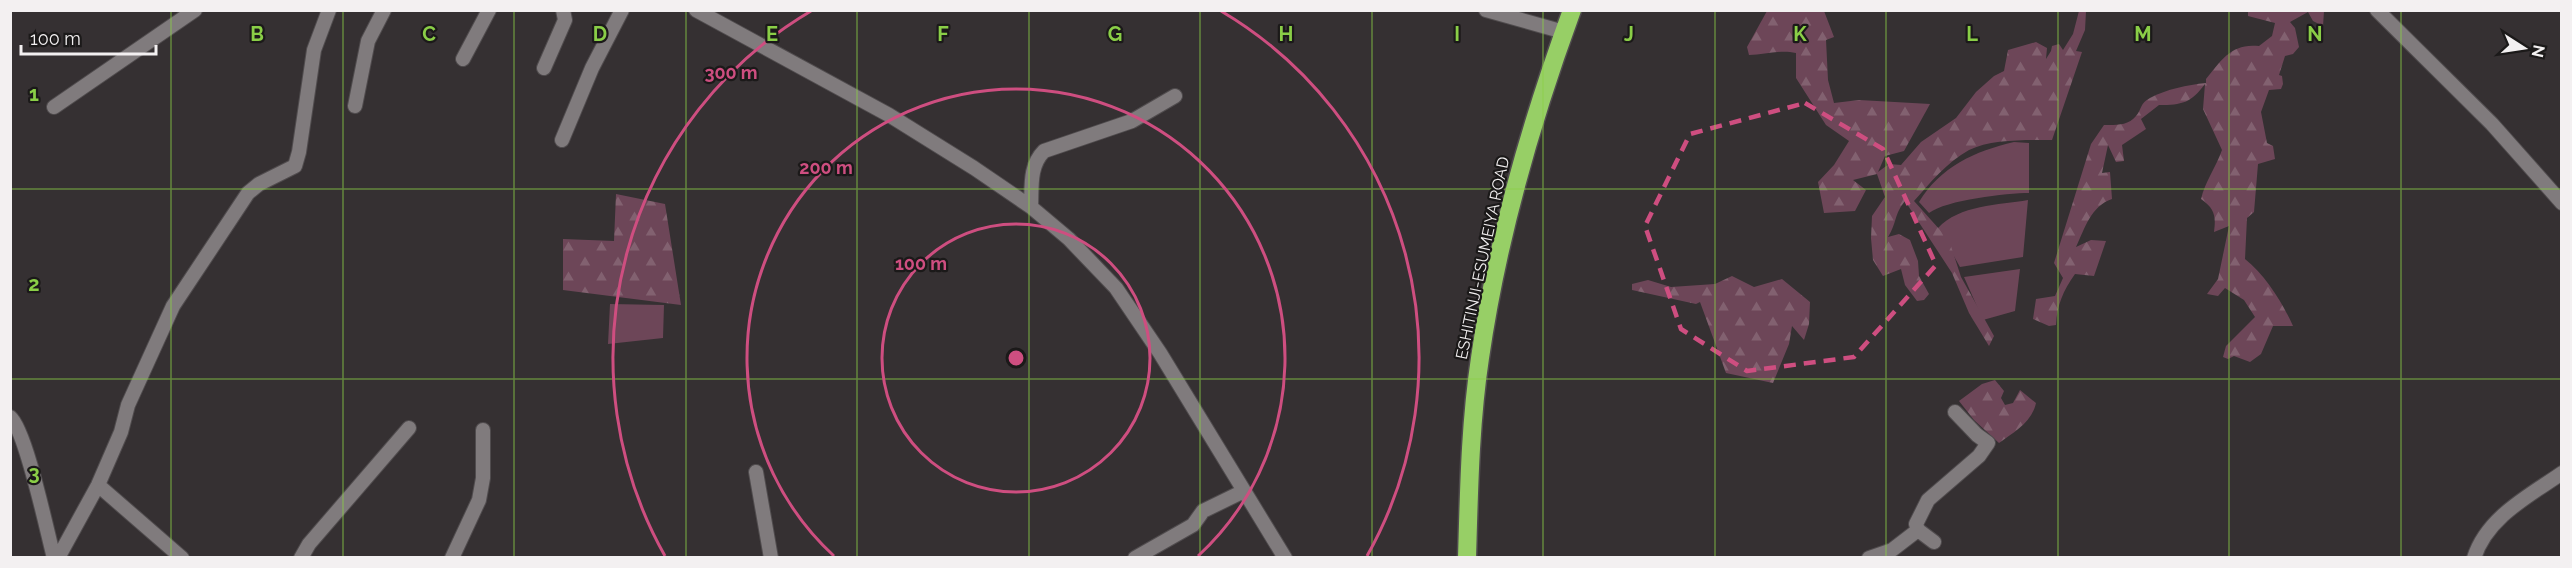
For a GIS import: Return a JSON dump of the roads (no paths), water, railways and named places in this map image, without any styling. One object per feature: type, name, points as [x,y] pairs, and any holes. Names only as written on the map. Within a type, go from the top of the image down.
[{"type":"highway","name":"ESHITINJI-ESUMEIYA ROAD","points":[[1467,558],[1473,415],[1480,357],[1497,269],[1529,134],[1572,10]]},
{"type":"street","points":[[54,107],[195,10]]},
{"type":"street","points":[[56,558],[98,485],[121,432],[128,405],[172,306],[248,193],[259,184],[295,166],[314,50],[329,10]]},
{"type":"street","points":[[355,106],[368,41],[384,10]]},
{"type":"street","points":[[463,59],[489,10]]},
{"type":"street","points":[[544,68],[565,20],[563,10]]},
{"type":"street","points":[[562,140],[592,68],[622,10]]},
{"type":"street","points":[[696,10],[889,115],[1031,207],[1069,239],[1116,288],[1160,353],[1285,558]]},
{"type":"street","points":[[1486,10],[1564,32]]},
{"type":"street","points":[[2377,10],[2492,124],[2562,203]]},
{"type":"street","points":[[1031,207],[1032,172],[1035,159],[1044,151],[1132,121],[1175,96]]},
{"type":"street","points":[[1934,542],[1918,530],[1916,524],[1928,500],[1979,456],[1988,442],[1977,435],[1956,412]]},
{"type":"street","points":[[10,417],[16,422],[56,558]]},
{"type":"street","points":[[301,558],[309,544],[409,428]]},
{"type":"street","points":[[452,558],[479,500],[483,478],[483,430]]},
{"type":"street","points":[[756,472],[771,558]]},
{"type":"street","points":[[2474,558],[2488,529],[2562,473]]},
{"type":"street","points":[[98,485],[182,558]]},
{"type":"street","points":[[1135,558],[1193,525],[1203,511],[1244,491]]},
{"type":"street","points":[[1869,558],[1892,550],[1918,530]]}]
